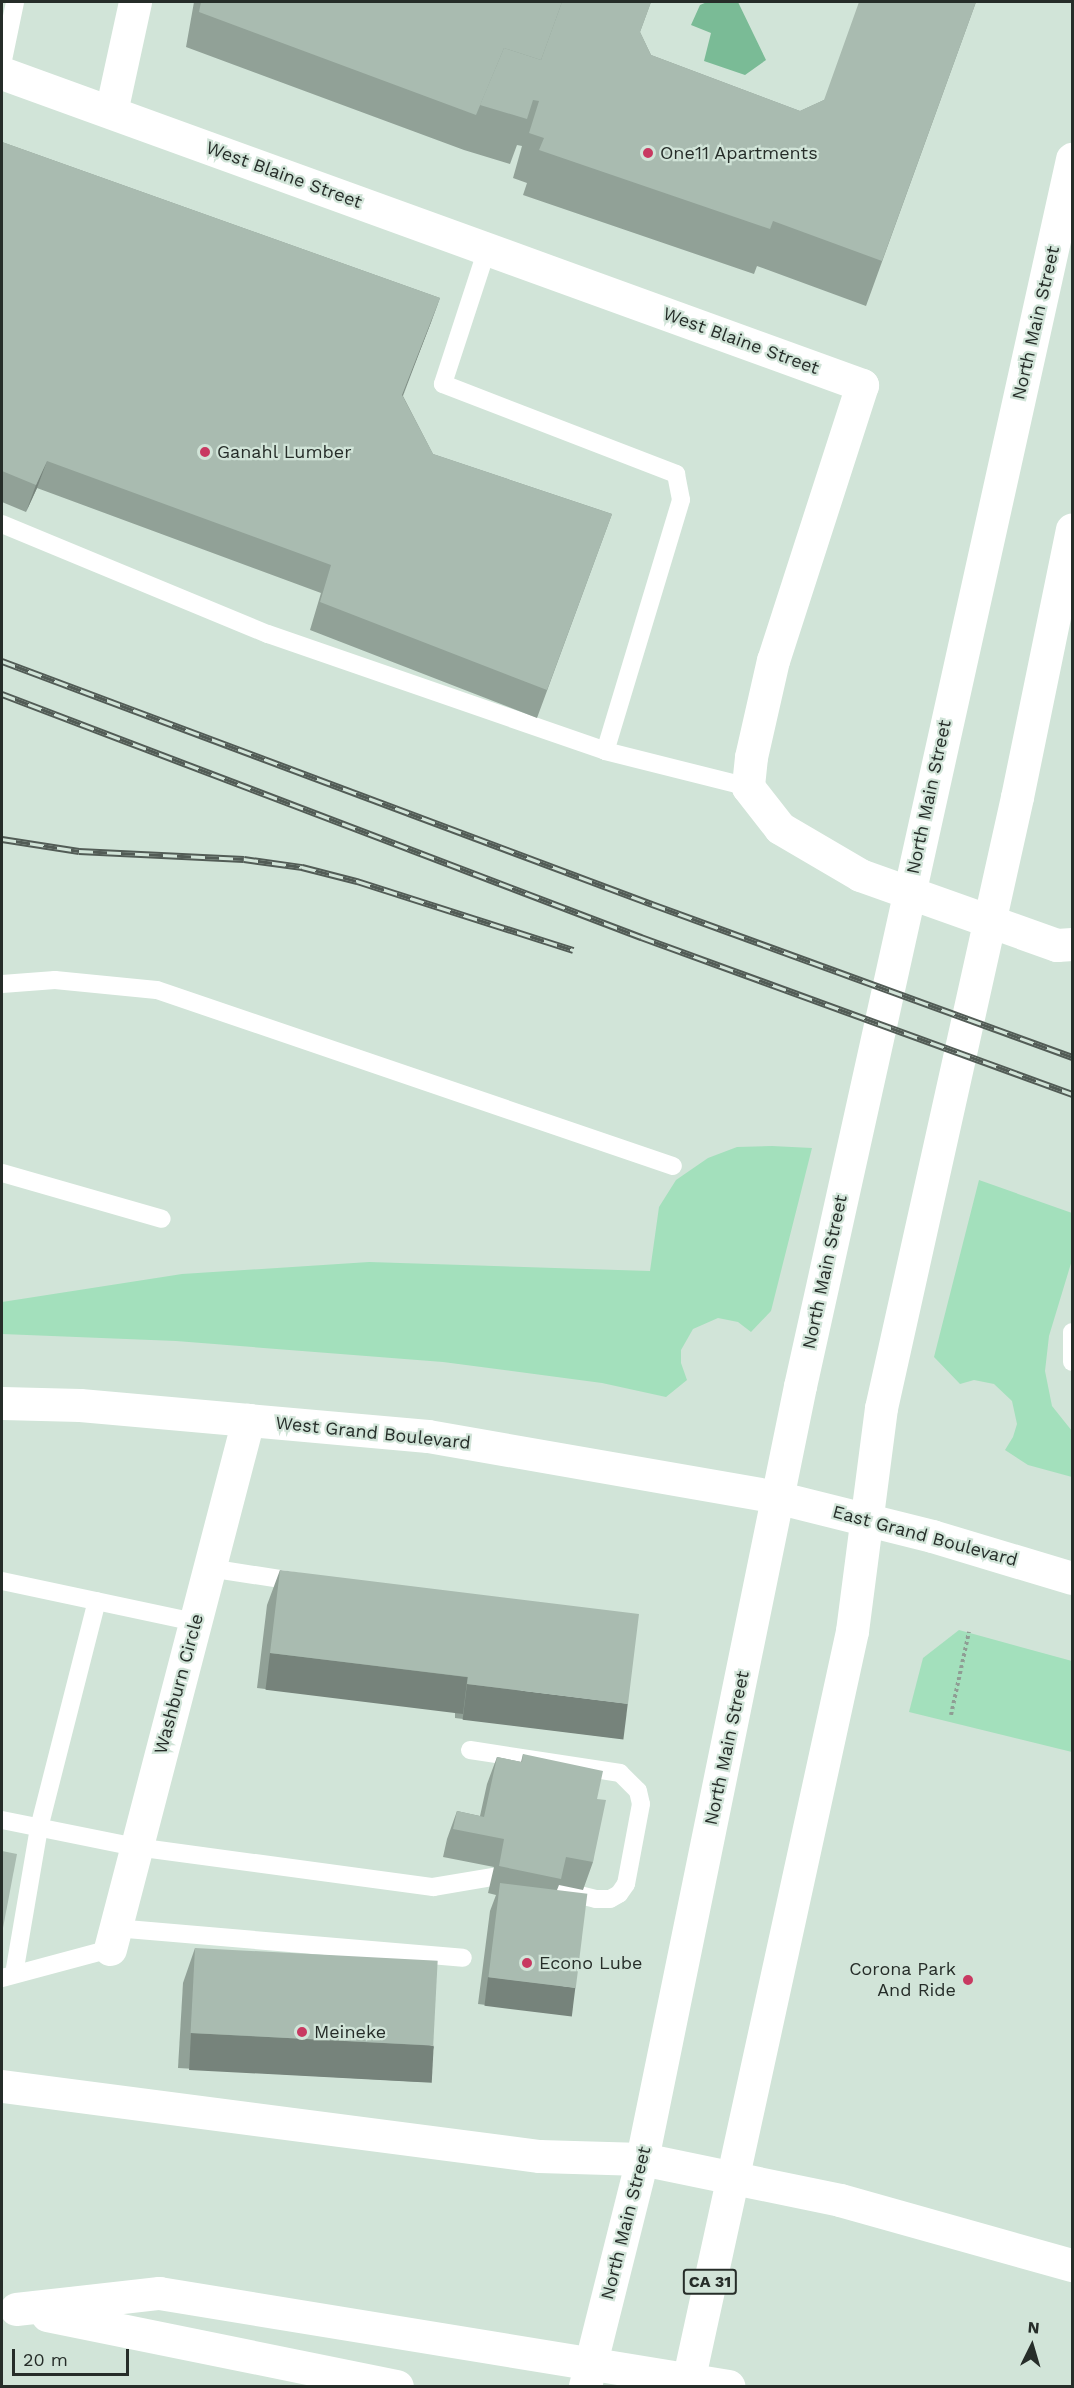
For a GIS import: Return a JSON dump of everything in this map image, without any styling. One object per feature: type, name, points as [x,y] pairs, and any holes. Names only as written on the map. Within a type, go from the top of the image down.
[{"type":"main road","points":[[111,112],[135,2]]},
{"type":"main road","name":"West Blaine Street","points":[[2,73],[862,385],[773,660],[751,758],[748,787]]},
{"type":"main road","name":"North Main Street","points":[[585,2386],[642,2159],[758,1599],[776,1497],[1072,159]]},
{"type":"main road","points":[[733,2178],[852,1631],[865,1519],[886,1390],[1017,797],[1072,530]]},
{"type":"main road","points":[[748,787],[780,828],[860,874],[1058,945],[1072,944]]},
{"type":"main road","name":"West Grand Boulevard","points":[[2,1403],[80,1405],[428,1436],[776,1497]]},
{"type":"main road","name":"Washburn Circle","points":[[112,1939],[248,1420]]},
{"type":"main road","name":"East Grand Boulevard","points":[[776,1497],[932,1536],[1072,1578]]},
{"type":"main road","points":[[2,2086],[539,2156],[642,2159],[840,2200],[1072,2265]]},
{"type":"main road","name":"CA 31","points":[[687,2386],[733,2178]]},
{"type":"main road","points":[[9,2307],[159,2293],[728,2386]]},
{"type":"main road","points":[[9,2307],[397,2386]]},
{"type":"lane","points":[[2,65],[15,2]]},
{"type":"lane","points":[[487,249],[443,384],[676,474],[681,500],[605,751]]},
{"type":"lane","points":[[2,524],[268,634],[605,751],[748,787]]},
{"type":"lane","points":[[2,984],[55,980],[157,990],[673,1166]]},
{"type":"lane","points":[[2,1173],[162,1220]]},
{"type":"lane","points":[[1072,1332],[1072,1362]]},
{"type":"lane","points":[[209,1568],[315,1584]]},
{"type":"lane","points":[[2,1581],[195,1622]]},
{"type":"lane","points":[[8,1976],[39,1828],[97,1601]]},
{"type":"lane","points":[[470,1750],[620,1773],[638,1791],[641,1804],[626,1884],[619,1894],[610,1899],[596,1899],[555,1889]]},
{"type":"lane","points":[[2,1820],[136,1848],[433,1887],[493,1877]]},
{"type":"lane","points":[[8,1976],[112,1939],[463,1958]]},
{"type":"path","points":[[951,1715],[969,1632]]},
{"type":"shaded area","points":[[707,2],[738,2],[766,60],[745,75],[704,61],[711,33],[691,25],[700,5]]},
{"type":"shaded area","points":[[737,1147],[812,1148],[771,1311],[751,1332],[738,1322],[718,1318],[693,1329],[681,1350],[681,1363],[687,1380],[666,1397],[602,1383],[443,1362],[176,1341],[2,1334],[2,1302],[182,1274],[369,1262],[650,1271],[659,1207],[676,1180],[708,1158]]},
{"type":"shaded area","points":[[979,1180],[1072,1213],[1072,1260],[1049,1336],[1045,1371],[1052,1406],[1072,1431],[1072,1477],[1028,1465],[1005,1450],[1013,1437],[1017,1424],[1012,1401],[994,1384],[974,1380],[960,1384],[934,1357]]},
{"type":"shaded area","points":[[959,1630],[1072,1661],[1072,1752],[909,1712],[923,1658]]},
{"type":"building","points":[[201,2],[562,2],[541,60],[504,48],[476,115],[199,12]]},
{"type":"building","name":"One11 Apartments","points":[[562,2],[651,2],[640,32],[651,55],[800,111],[824,100],[859,2],[976,2],[882,261],[773,221],[770,229],[539,150],[544,138],[529,133],[539,101],[533,100],[527,119],[480,105],[504,48],[541,60]]},
{"type":"building","name":"Ganahl Lumber","points":[[2,142],[440,298],[402,395],[433,454],[612,514],[547,690],[320,602],[331,565],[47,461],[36,485],[2,471]]},
{"type":"building","points":[[280,1570],[639,1614],[628,1704],[467,1684],[468,1677],[270,1653]]},
{"type":"building","points":[[523,1754],[603,1771],[597,1799],[606,1800],[593,1862],[566,1857],[561,1879],[499,1866],[504,1839],[453,1829],[457,1811],[484,1817],[497,1757],[522,1762]]},
{"type":"building","points":[[2,1851],[17,1854],[3,1928],[2,1927]]},
{"type":"building","name":"Econo Lube","points":[[500,1883],[587,1894],[576,1988],[488,1977]]},
{"type":"building","points":[[195,1948],[438,1961],[433,2046],[191,2033]]},
{"type":"railway","points":[[2,661],[652,904],[1072,1057]]},
{"type":"railway","points":[[2,694],[641,937],[1072,1094]]},
{"type":"railway","points":[[2,839],[79,851],[244,859],[302,867],[357,881],[573,950]]},
{"type":"place","name":"One11 Apartments","points":[[648,153]]},
{"type":"place","name":"Ganahl Lumber","points":[[205,452]]},
{"type":"place","name":"Econo Lube","points":[[527,1963]]},
{"type":"place","name":"Corona Park And Ride","points":[[968,1980]]},
{"type":"place","name":"Meineke","points":[[302,2032]]}]
